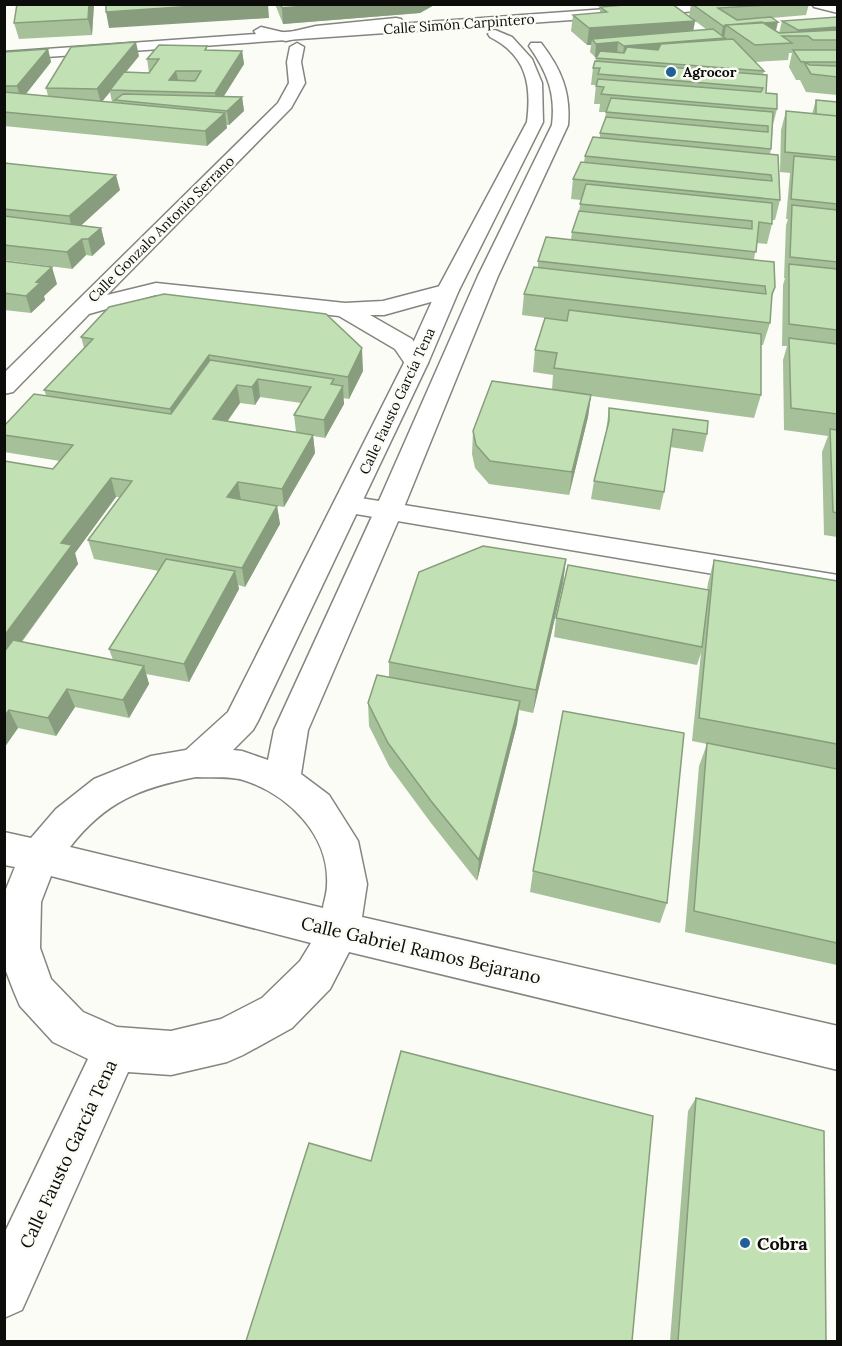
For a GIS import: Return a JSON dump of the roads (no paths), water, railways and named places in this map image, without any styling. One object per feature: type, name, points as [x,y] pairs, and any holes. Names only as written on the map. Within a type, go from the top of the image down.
[{"type":"street","name":"Calle Simón Carpintero","points":[[541,21],[652,4]]},
{"type":"street","name":"Calle Simón Carpintero","points":[[4,50],[127,44],[261,31],[396,22],[541,21],[740,4]]},
{"type":"street","points":[[818,4],[833,7]]},
{"type":"street","points":[[282,780],[291,730],[489,276],[560,125],[563,107],[560,88],[547,60],[541,21],[525,6]]},
{"type":"street","points":[[457,9],[448,13],[448,22],[470,31],[495,34],[541,21]]},
{"type":"street","name":"Calle Simón Carpintero","points":[[261,31],[286,37],[316,30],[396,22]]},
{"type":"street","name":"Calle Simón Carpintero","points":[[127,44],[286,37],[448,22]]},
{"type":"street","points":[[236,40],[290,53],[332,33]]},
{"type":"street","name":"Calle Fausto García Tena","points":[[196,763],[241,722],[348,505],[448,290],[535,122],[538,105],[530,66],[514,44],[495,34]]},
{"type":"street","name":"Calle Gonzalo Antonio Serrano","points":[[4,387],[285,105],[297,83],[290,53],[278,42],[286,37]]},
{"type":"street","name":"Calle Simón Carpintero","points":[[4,56],[99,46]]},
{"type":"street","points":[[129,261],[156,289]]},
{"type":"street","points":[[80,310],[156,289],[345,310],[384,308],[448,290]]},
{"type":"street","points":[[345,310],[404,344],[416,363]]},
{"type":"street","points":[[348,505],[837,585]]},
{"type":"street","points":[[196,763],[242,765],[282,780],[316,806],[339,841],[347,884],[339,930],[315,975],[277,1012],[227,1040],[171,1053],[116,1049],[68,1027],[35,992],[19,948],[22,853],[107,790],[151,771],[196,763]]},
{"type":"street","name":"Calle Gabriel Ramos Bejarano","points":[[22,853],[837,1048]]},
{"type":"street","name":"Calle Fausto García Tena","points":[[4,1292],[116,1049]]},
{"type":"place","name":"Agrocor","points":[[671,72]]},
{"type":"place","name":"Cobra","points":[[745,1243]]}]
